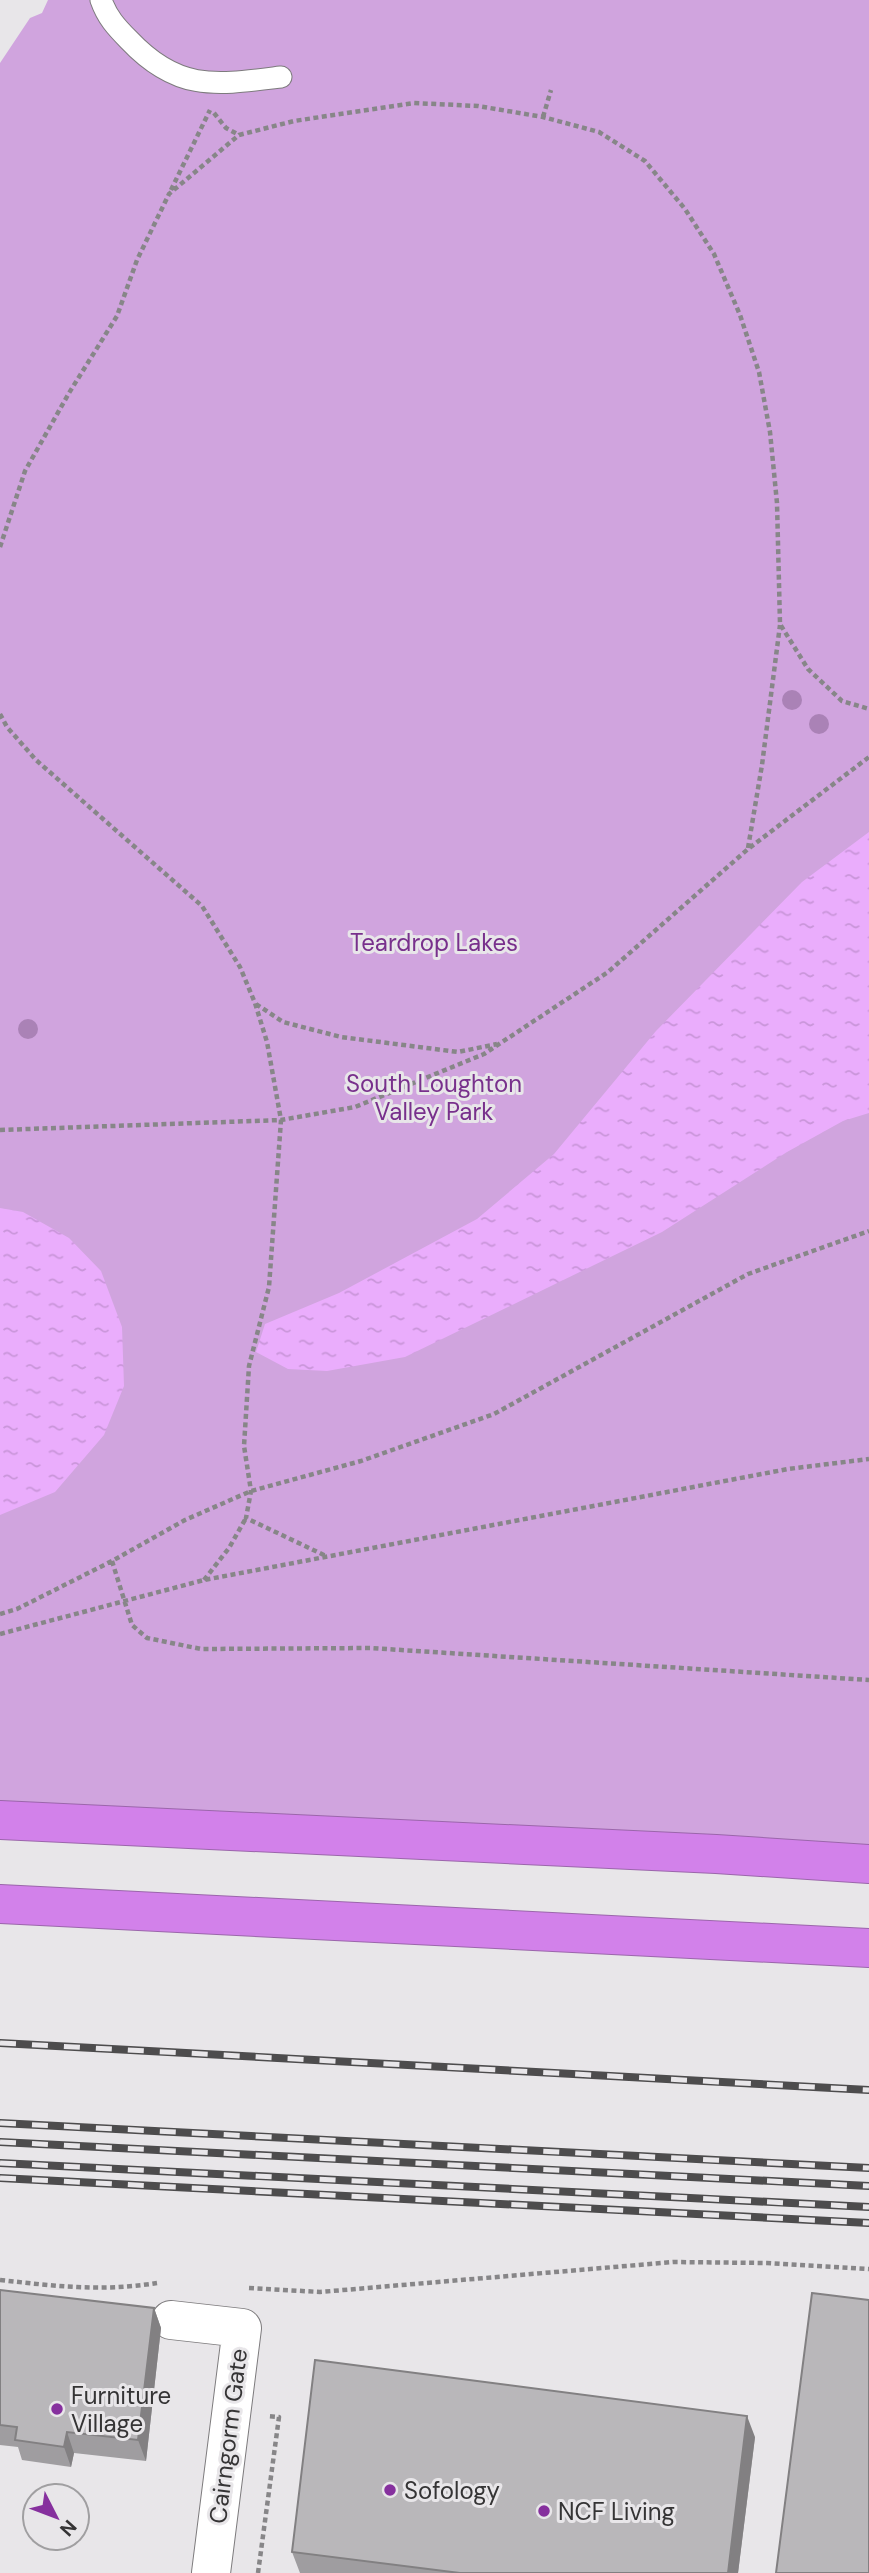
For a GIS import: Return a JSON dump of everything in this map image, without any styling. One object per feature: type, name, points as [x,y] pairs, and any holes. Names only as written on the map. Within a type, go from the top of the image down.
[{"type":"highway","points":[[0,1820],[869,1864]]},
{"type":"highway","points":[[0,1904],[869,1948]]},
{"type":"street","name":"Cairngorm Gate","points":[[171,2320],[242,2328],[211,2573]]},
{"type":"lane","points":[[101,0],[107,18],[138,50],[169,73],[195,82],[225,84],[281,77]]},
{"type":"path","points":[[543,117],[551,90]]},
{"type":"path","points":[[169,194],[239,135],[294,121],[414,103],[478,106],[543,117],[599,132],[645,161],[685,209],[714,254],[740,315],[759,372],[770,432],[778,503],[780,624],[748,849]]},
{"type":"path","points":[[0,547],[24,471],[117,316],[137,260],[211,109],[226,128],[239,135]]},
{"type":"path","points":[[780,624],[808,669],[842,701],[869,709]]},
{"type":"path","points":[[0,714],[7,727],[36,760],[202,906],[240,967],[267,1042],[281,1119],[269,1287],[249,1366],[244,1446],[251,1491],[246,1518],[229,1548],[204,1580]]},
{"type":"path","points":[[0,1130],[281,1119],[355,1107],[484,1054],[608,972],[748,849],[869,757]]},
{"type":"path","points":[[255,1003],[283,1022],[341,1037],[458,1052],[500,1043]]},
{"type":"path","points":[[0,1614],[17,1609],[112,1562],[185,1520],[251,1491],[361,1461],[494,1414],[748,1274],[869,1231]]},
{"type":"path","points":[[0,1634],[204,1580],[788,1469],[869,1459]]},
{"type":"path","points":[[246,1518],[326,1556]]},
{"type":"path","points":[[112,1562],[132,1625],[147,1638],[201,1648],[370,1648],[869,1680]]},
{"type":"path","points":[[244,2287],[320,2292],[673,2262],[767,2263],[869,2269]]},
{"type":"path","points":[[0,2280],[81,2289],[122,2288],[163,2281]]},
{"type":"path","points":[[231,2413],[279,2417],[258,2573]]},
{"type":"green space","name":"Teardrop Lakes","points":[[48,0],[869,0],[869,1866],[0,1820],[0,63],[30,18],[42,13]]},
{"type":"water","points":[[869,832],[869,1113],[843,1121],[787,1152],[662,1232],[405,1357],[327,1371],[288,1369],[256,1352],[265,1324],[339,1293],[477,1219],[554,1154],[656,1031],[802,882]]},
{"type":"water","points":[[0,1208],[23,1212],[69,1238],[101,1271],[122,1327],[124,1386],[104,1435],[55,1492],[0,1515]]},
{"type":"building","points":[[0,2290],[154,2308],[138,2440],[67,2432],[64,2447],[15,2440],[17,2427],[0,2425]]},
{"type":"building","points":[[812,2293],[869,2300],[869,2573],[776,2573]]},
{"type":"building","points":[[315,2360],[747,2416],[728,2573],[460,2573],[292,2552]]},
{"type":"railway","points":[[0,2043],[869,2090]]},
{"type":"railway","points":[[0,2123],[869,2168]]},
{"type":"railway","points":[[0,2142],[869,2186]]},
{"type":"railway","points":[[0,2163],[869,2207]]},
{"type":"railway","points":[[0,2178],[869,2223]]},
{"type":"place","name":"Furniture Village","points":[[57,2409]]},
{"type":"place","name":"Sofology","points":[[390,2490]]},
{"type":"place","name":"NCF Living","points":[[544,2511]]},
{"type":"park label","name":"South Loughton Valley Park","points":[[434,1097]]}]
